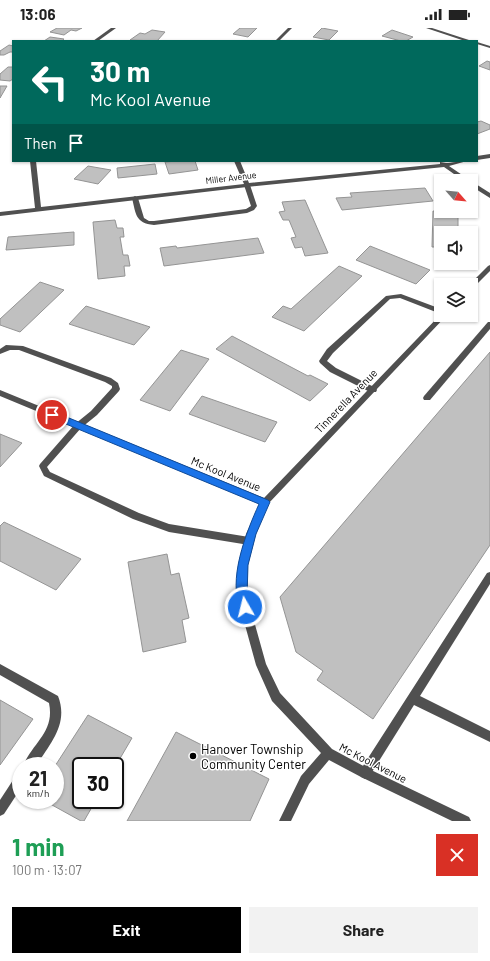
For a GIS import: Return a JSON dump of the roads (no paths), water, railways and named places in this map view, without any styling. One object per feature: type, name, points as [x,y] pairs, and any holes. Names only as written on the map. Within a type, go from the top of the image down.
[{"type":"street","points":[[96,40],[114,28]]},
{"type":"street","points":[[278,40],[290,28]]},
{"type":"street","points":[[428,28],[467,40]]},
{"type":"street","points":[[478,43],[490,47]]},
{"type":"street","points":[[478,158],[490,156]]},
{"type":"street","points":[[33,162],[38,210]]},
{"type":"street","points":[[135,198],[141,219],[145,223],[246,211],[252,209],[254,206],[237,162]]},
{"type":"street","name":"Miller Avenue","points":[[0,214],[453,162]]},
{"type":"street","points":[[442,163],[458,174]]},
{"type":"street","points":[[478,188],[490,196]]},
{"type":"street","points":[[478,280],[490,267]]},
{"type":"street","points":[[373,390],[333,370],[324,361],[330,351],[388,297],[401,296],[434,309]]},
{"type":"street","name":"Tinnerella Avenue","points":[[265,502],[437,322]]},
{"type":"street","points":[[427,398],[490,324]]},
{"type":"street","points":[[0,352],[9,347],[20,348],[108,380],[115,385],[116,389],[94,413],[78,426],[43,466],[47,474],[136,516],[169,528],[249,541]]},
{"type":"street","name":"Mc Kool Avenue","points":[[0,393],[265,502],[249,541],[243,565],[242,596],[261,665],[276,697],[328,753],[365,773],[465,821]]},
{"type":"street","points":[[365,773],[490,576]]},
{"type":"street","points":[[0,670],[54,700],[57,714],[53,730],[35,757]]},
{"type":"street","points":[[412,698],[490,737]]},
{"type":"street","points":[[285,821],[305,780],[328,753]]},
{"type":"street","points":[[0,810],[12,792]]},
{"type":"place","name":"Hanover Township Community Center","points":[[193,756]]}]
